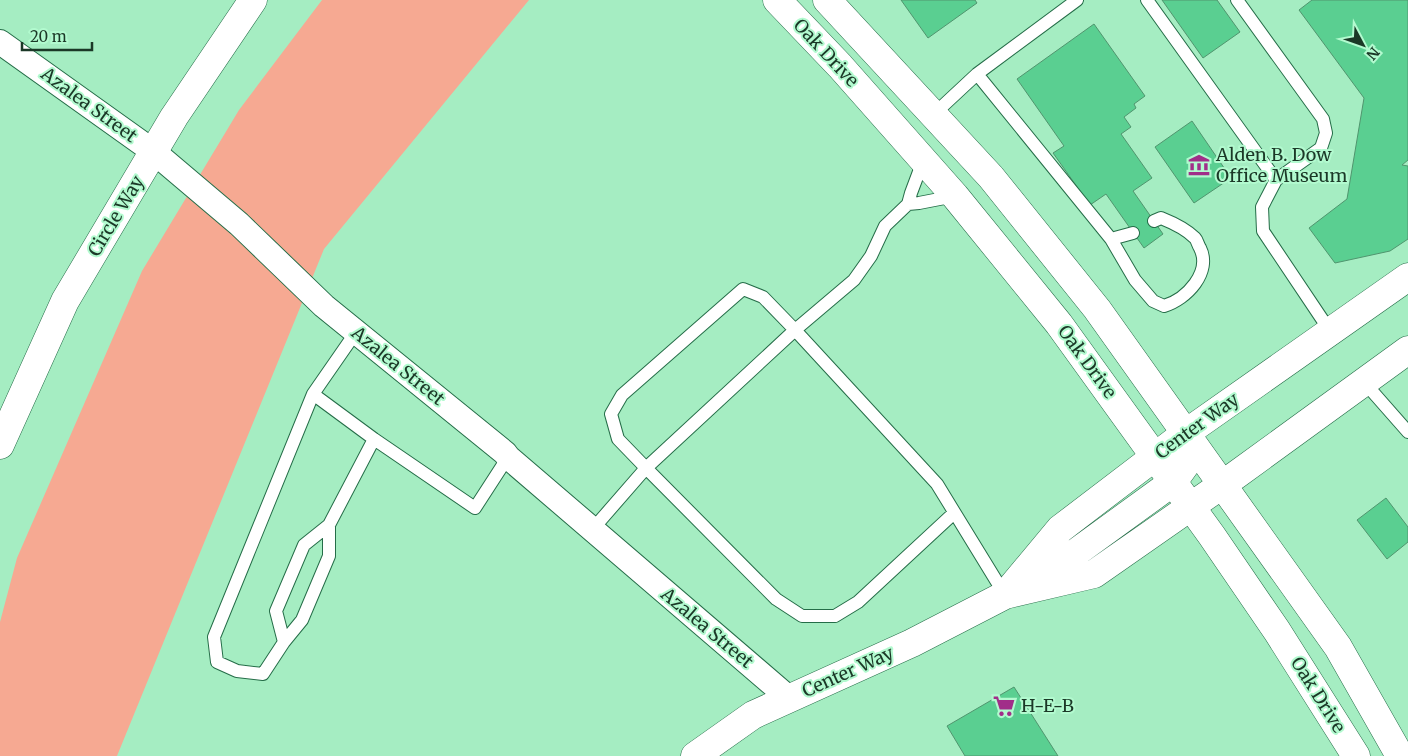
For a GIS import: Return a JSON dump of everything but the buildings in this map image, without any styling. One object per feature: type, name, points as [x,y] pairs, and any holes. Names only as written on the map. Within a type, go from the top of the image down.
[{"type":"street","name":"Circle Way","points":[[0,445],[66,301],[174,117],[253,0]]},
{"type":"street","name":"Oak Drive","points":[[777,0],[840,66],[955,196],[1059,324],[1278,631],[1356,756]]},
{"type":"street","name":"Oak Drive","points":[[827,0],[991,177],[1097,309],[1338,647],[1400,756]]},
{"type":"street","name":"Azalea Street","points":[[0,42],[154,152],[239,224],[324,306],[498,447],[790,699]]},
{"type":"street","name":"Center Way","points":[[1005,595],[1060,529],[1186,433],[1408,277]]},
{"type":"street","name":"Center Way","points":[[696,756],[753,716],[912,643],[1005,595],[1094,574],[1191,507],[1408,350]]},
{"type":"street","points":[[1005,595],[1067,559],[1173,482],[1186,464],[1186,433]]},
{"type":"lane","points":[[933,115],[977,74],[1077,0]]},
{"type":"lane","points":[[1147,0],[1276,180]]},
{"type":"lane","points":[[1238,0],[1323,119],[1325,126],[1326,133],[1321,148],[1276,180],[1262,208],[1263,231],[1330,331]]},
{"type":"lane","points":[[977,74],[1111,239],[1135,280],[1153,301],[1164,306],[1174,303],[1190,290],[1200,275],[1204,257],[1195,238],[1172,222],[1161,218],[1154,220]]},
{"type":"lane","points":[[592,530],[646,468],[795,330],[854,280],[871,256],[885,226],[908,204],[924,161]]},
{"type":"lane","points":[[908,204],[955,196]]},
{"type":"lane","points":[[1111,239],[1133,233]]},
{"type":"lane","points":[[954,513],[858,602],[835,616],[802,616],[776,599],[618,439],[611,414],[622,395],[742,289],[763,297],[937,484],[1005,595]]},
{"type":"lane","points":[[329,525],[329,556],[302,620],[284,642],[264,674],[237,671],[217,662],[214,637],[314,394],[356,332]]},
{"type":"lane","points":[[1364,382],[1408,432]]},
{"type":"lane","points":[[314,394],[374,439],[476,508],[508,457]]},
{"type":"lane","points":[[284,642],[276,611],[304,545],[329,525],[374,439]]},
{"type":"shaded area","points":[[322,0],[529,0],[324,249],[117,756],[0,756],[0,622],[17,558],[142,271],[239,110]]},
{"type":"place","name":"Alden B. Dow Office Museum","points":[[1199,165]]},
{"type":"place","name":"H-E-B","points":[[1004,706]]}]
